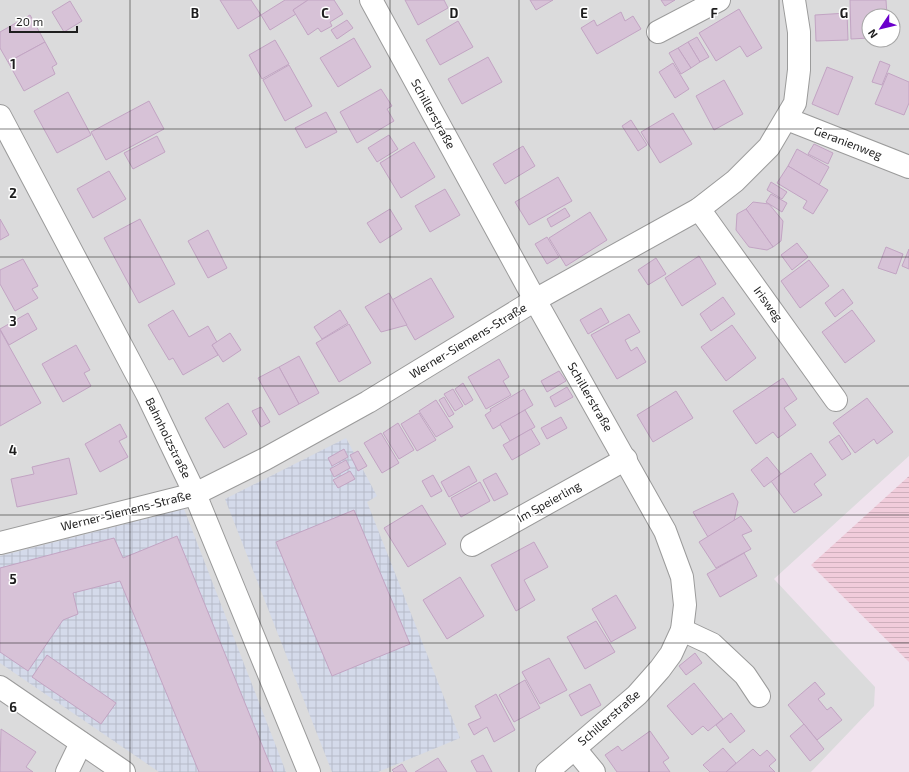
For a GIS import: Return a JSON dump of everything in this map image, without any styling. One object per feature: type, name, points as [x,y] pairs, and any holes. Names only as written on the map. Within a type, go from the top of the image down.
[{"type":"street","name":"Schillerstraße","points":[[371,0],[535,300],[626,459],[665,532],[682,577],[685,605],[682,630],[667,659],[637,695],[547,772]]},
{"type":"street","points":[[658,32],[719,0]]},
{"type":"street","name":"Werner-Siemens-Straße","points":[[0,543],[194,494],[265,459],[368,402],[535,300],[699,209],[735,181],[769,148],[795,103],[799,70],[799,32],[794,0]]},
{"type":"street","name":"Bahnholzstraße","points":[[0,116],[147,394],[194,494],[309,772]]},
{"type":"street","name":"Geranienweg","points":[[787,119],[909,167]]},
{"type":"street","name":"Irisweg","points":[[699,209],[836,400]]},
{"type":"street","name":"Im Speierling","points":[[472,544],[626,459]]},
{"type":"street","points":[[682,630],[712,644],[745,674],[759,696]]},
{"type":"street","points":[[0,687],[124,772]]},
{"type":"street","points":[[67,772],[81,743]]},
{"type":"street","points":[[574,749],[594,772]]},
{"type":"shaded area","points":[[0,0],[909,0],[909,456],[774,579],[875,687],[874,706],[811,772],[0,772]]},
{"type":"shaded area","points":[[346,438],[377,496],[367,502],[460,738],[378,772],[332,772],[225,499]]},
{"type":"shaded area","points":[[909,476],[909,662],[811,565]]},
{"type":"shaded area","points":[[184,509],[286,772],[159,772],[0,663],[0,556]]},
{"type":"building","points":[[220,0],[251,0],[261,15],[238,29]]},
{"type":"building","points":[[285,0],[308,0],[293,10],[296,14],[270,30],[261,15]]},
{"type":"building","points":[[308,0],[334,0],[343,14],[330,22],[332,26],[321,32],[318,28],[308,35],[293,10]]},
{"type":"building","points":[[405,0],[444,0],[448,8],[418,25]]},
{"type":"building","points":[[530,0],[553,0],[536,10]]},
{"type":"building","points":[[661,0],[675,0],[665,6]]},
{"type":"building","points":[[850,0],[886,0],[886,8],[861,8],[861,38],[851,39]]},
{"type":"building","points":[[70,1],[82,21],[64,32],[52,12]]},
{"type":"building","points":[[739,9],[762,48],[747,57],[740,46],[716,61],[699,33]]},
{"type":"building","points":[[621,12],[625,21],[633,16],[641,29],[597,54],[581,28],[594,20],[597,26]]},
{"type":"building","points":[[847,13],[848,40],[816,41],[815,15]]},
{"type":"building","points":[[30,15],[45,42],[8,62],[0,48],[0,32]]},
{"type":"building","points":[[347,20],[353,28],[337,39],[331,30]]},
{"type":"building","points":[[458,21],[473,47],[440,65],[426,40]]},
{"type":"building","points":[[697,37],[709,57],[700,62],[688,42]]},
{"type":"building","points":[[354,38],[371,67],[338,87],[320,58]]},
{"type":"building","points":[[275,40],[289,64],[262,79],[249,55]]},
{"type":"building","points":[[45,42],[57,64],[52,67],[55,74],[24,91],[8,62]]},
{"type":"building","points":[[688,42],[700,62],[691,68],[678,48]]},
{"type":"building","points":[[678,48],[691,68],[681,74],[669,53]]},
{"type":"building","points":[[488,57],[502,82],[462,104],[448,79]]},
{"type":"building","points":[[880,61],[890,65],[882,85],[872,82]]},
{"type":"building","points":[[673,63],[689,89],[675,98],[659,72]]},
{"type":"building","points":[[289,65],[312,106],[285,121],[263,80]]},
{"type":"building","points":[[827,67],[853,77],[838,115],[812,104]]},
{"type":"building","points":[[888,73],[909,82],[909,103],[904,115],[875,104]]},
{"type":"building","points":[[724,80],[743,114],[714,130],[696,96]]},
{"type":"building","points":[[381,89],[392,106],[387,109],[394,121],[357,143],[340,112]]},
{"type":"building","points":[[68,92],[91,135],[57,153],[34,111]]},
{"type":"building","points":[[149,101],[164,129],[106,160],[91,132]]},
{"type":"building","points":[[326,112],[337,132],[306,148],[295,128]]},
{"type":"building","points":[[673,113],[692,144],[660,163],[641,132]]},
{"type":"building","points":[[631,120],[647,145],[638,151],[622,126]]},
{"type":"building","points":[[389,135],[398,149],[377,162],[368,148]]},
{"type":"building","points":[[157,136],[165,152],[133,169],[124,153]]},
{"type":"building","points":[[414,142],[435,177],[401,198],[380,163]]},
{"type":"building","points":[[814,144],[833,153],[828,164],[808,154]]},
{"type":"building","points":[[523,146],[535,166],[505,184],[493,164]]},
{"type":"building","points":[[797,149],[829,167],[819,185],[788,166]]},
{"type":"building","points":[[788,166],[828,190],[813,214],[803,208],[807,201],[777,183]]},
{"type":"building","points":[[109,171],[126,199],[93,218],[77,189]]},
{"type":"building","points":[[558,177],[572,201],[529,225],[515,202]]},
{"type":"building","points":[[771,182],[787,192],[782,199],[767,190]]},
{"type":"building","points":[[445,189],[460,215],[430,232],[415,206]]},
{"type":"building","points":[[771,194],[787,203],[782,212],[766,202]]},
{"type":"building","points":[[753,202],[769,204],[783,221],[781,241],[773,247],[746,209]]},
{"type":"building","points":[[565,208],[570,216],[551,227],[547,219]]},
{"type":"building","points":[[390,209],[402,229],[380,243],[367,223]]},
{"type":"building","points":[[746,209],[773,247],[767,250],[749,247],[736,230],[737,214]]},
{"type":"building","points":[[590,212],[607,240],[566,266],[549,238]]},
{"type":"building","points":[[0,219],[9,235],[0,240]]},
{"type":"building","points":[[140,219],[175,284],[139,303],[104,238]]},
{"type":"building","points":[[208,230],[227,268],[208,278],[188,241]]},
{"type":"building","points":[[547,237],[559,257],[547,264],[535,244]]},
{"type":"building","points":[[797,243],[808,257],[792,270],[781,255]]},
{"type":"building","points":[[886,247],[903,254],[896,274],[878,268]]},
{"type":"building","points":[[909,249],[909,269],[902,266]]},
{"type":"building","points":[[699,256],[716,284],[682,306],[665,278]]},
{"type":"building","points":[[656,258],[666,274],[648,285],[638,270]]},
{"type":"building","points":[[23,259],[38,286],[32,289],[38,298],[15,311],[0,284],[0,270]]},
{"type":"building","points":[[809,260],[829,286],[800,308],[781,281]]},
{"type":"building","points":[[431,278],[454,317],[415,340],[392,300]]},
{"type":"building","points":[[843,289],[853,303],[835,317],[825,303]]},
{"type":"building","points":[[389,293],[407,325],[381,332],[365,307]]},
{"type":"building","points":[[723,297],[735,314],[711,331],[700,314]]},
{"type":"building","points":[[601,308],[609,322],[588,334],[580,320]]},
{"type":"building","points":[[173,310],[189,337],[208,326],[217,342],[212,345],[218,355],[183,375],[173,358],[169,360],[148,325]]},
{"type":"building","points":[[340,310],[348,323],[322,339],[314,327]]},
{"type":"building","points":[[852,310],[875,341],[845,363],[822,332]]},
{"type":"building","points":[[28,313],[37,329],[9,345],[0,329]]},
{"type":"building","points":[[629,314],[640,332],[625,340],[631,351],[637,347],[646,362],[617,379],[591,335]]},
{"type":"building","points":[[349,324],[371,363],[339,382],[316,343]]},
{"type":"building","points":[[732,325],[756,358],[726,381],[701,347]]},
{"type":"building","points":[[0,330],[41,403],[0,426]]},
{"type":"building","points":[[230,333],[241,350],[223,362],[212,345]]},
{"type":"building","points":[[76,345],[90,370],[84,373],[91,386],[63,402],[42,364]]},
{"type":"building","points":[[299,356],[319,393],[299,404],[279,367]]},
{"type":"building","points":[[499,359],[509,377],[503,381],[511,395],[486,409],[468,377]]},
{"type":"building","points":[[279,367],[299,404],[279,415],[258,378]]},
{"type":"building","points":[[559,371],[566,381],[547,392],[541,381]]},
{"type":"building","points":[[783,378],[797,399],[784,408],[796,425],[778,438],[773,432],[756,444],[733,411]]},
{"type":"building","points":[[463,383],[473,400],[465,405],[455,389]]},
{"type":"building","points":[[567,387],[573,397],[555,407],[550,397]]},
{"type":"building","points":[[453,389],[463,406],[455,411],[444,394]]},
{"type":"building","points":[[524,389],[533,405],[493,429],[485,415],[491,411],[490,409]]},
{"type":"building","points":[[676,391],[693,418],[653,442],[637,415]]},
{"type":"building","points":[[444,397],[454,414],[449,417],[439,400]]},
{"type":"building","points":[[867,398],[893,432],[877,444],[874,439],[855,453],[833,423]]},
{"type":"building","points":[[436,400],[453,427],[436,437],[419,411]]},
{"type":"building","points":[[228,403],[247,434],[224,448],[205,418]]},
{"type":"building","points":[[261,407],[270,422],[261,427],[252,411]]},
{"type":"building","points":[[525,410],[535,427],[510,441],[500,424]]},
{"type":"building","points":[[419,413],[436,440],[417,451],[401,424]]},
{"type":"building","points":[[561,417],[567,428],[547,439],[541,428]]},
{"type":"building","points":[[398,423],[414,450],[399,459],[383,433]]},
{"type":"building","points":[[120,424],[127,437],[119,441],[128,457],[100,472],[85,444]]},
{"type":"building","points":[[531,429],[540,444],[512,460],[503,445]]},
{"type":"building","points":[[381,433],[399,463],[382,473],[364,443]]},
{"type":"building","points":[[839,435],[851,454],[842,460],[829,442]]},
{"type":"building","points":[[344,449],[348,457],[332,466],[328,458]]},
{"type":"building","points":[[358,451],[367,466],[358,471],[350,455]]},
{"type":"building","points":[[811,453],[826,475],[814,484],[822,495],[794,513],[771,481]]},
{"type":"building","points":[[767,457],[781,474],[764,487],[751,470]]},
{"type":"building","points":[[69,458],[77,494],[17,507],[11,479],[34,474],[32,467]]},
{"type":"building","points":[[346,460],[350,468],[334,477],[330,469]]},
{"type":"building","points":[[469,466],[477,481],[449,497],[441,482]]},
{"type":"building","points":[[350,471],[355,479],[338,488],[333,480]]},
{"type":"building","points":[[496,473],[508,494],[494,501],[483,480]]},
{"type":"building","points":[[433,475],[442,491],[431,497],[422,481]]},
{"type":"building","points":[[480,482],[490,501],[461,517],[451,498]]},
{"type":"building","points":[[733,493],[738,502],[734,521],[708,537],[693,512]]},
{"type":"building","points":[[422,505],[446,544],[408,567],[384,528]]},
{"type":"building","points":[[354,510],[410,644],[332,676],[276,542]]},
{"type":"building","points":[[741,516],[752,531],[742,535],[751,549],[716,568],[699,542]]},
{"type":"building","points":[[177,536],[273,772],[199,772],[120,581],[73,593],[78,614],[63,620],[28,671],[0,652],[0,568],[114,538],[123,558]]},
{"type":"building","points":[[534,542],[548,567],[524,580],[535,600],[516,611],[491,565]]},
{"type":"building","points":[[744,553],[757,576],[720,597],[707,574]]},
{"type":"building","points":[[460,577],[484,616],[447,639],[423,600]]},
{"type":"building","points":[[616,595],[636,628],[611,642],[592,609]]},
{"type":"building","points":[[596,621],[615,652],[585,669],[567,637]]},
{"type":"building","points":[[695,653],[702,663],[686,675],[679,666]]},
{"type":"building","points":[[47,655],[116,703],[101,724],[32,677]]},
{"type":"building","points":[[549,658],[567,690],[540,704],[522,672]]},
{"type":"building","points":[[525,680],[540,708],[514,722],[499,695]]},
{"type":"building","points":[[815,682],[825,694],[818,699],[827,710],[831,707],[842,720],[817,740],[788,705]]},
{"type":"building","points":[[694,683],[723,719],[708,731],[703,726],[692,735],[667,706]]},
{"type":"building","points":[[590,684],[601,705],[581,716],[569,695]]},
{"type":"building","points":[[496,694],[515,730],[494,742],[487,727],[474,735],[468,724],[481,718],[475,706]]},
{"type":"building","points":[[731,713],[745,731],[730,743],[716,725]]},
{"type":"building","points":[[804,724],[824,749],[810,761],[790,736]]},
{"type":"building","points":[[1,729],[36,752],[26,767],[33,772],[0,772]]},
{"type":"building","points":[[650,731],[669,758],[663,762],[670,772],[617,772],[605,755],[618,746],[622,751]]},
{"type":"building","points":[[723,748],[736,763],[726,772],[710,772],[703,765]]},
{"type":"building","points":[[753,749],[760,756],[767,750],[776,760],[769,766],[775,772],[726,772]]},
{"type":"building","points":[[483,755],[492,772],[477,772],[471,761]]},
{"type":"building","points":[[438,758],[447,772],[415,772]]},
{"type":"building","points":[[402,764],[407,772],[394,772],[392,770]]}]
